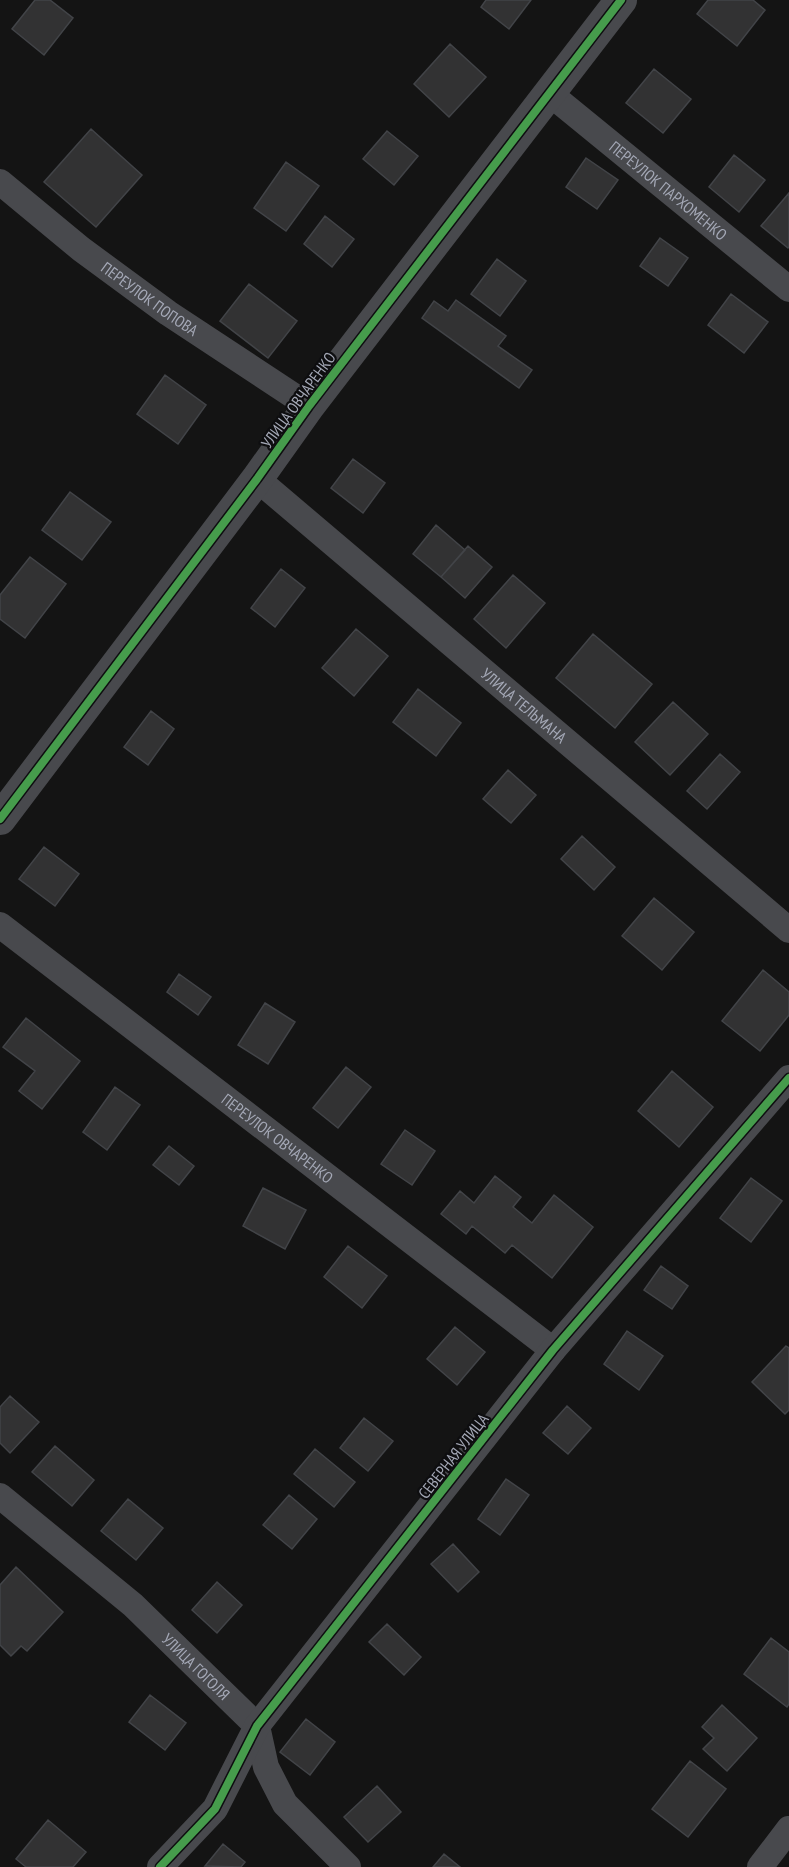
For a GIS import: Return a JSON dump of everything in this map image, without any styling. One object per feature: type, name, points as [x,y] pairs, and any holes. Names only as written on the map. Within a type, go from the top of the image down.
[{"type":"street","name":"УЛИЦА ОВЧАРЕНКО","points":[[0,819],[257,479],[309,406],[621,0]]},
{"type":"street","name":"ПЕРЕУЛОК ПАРХОМЕНКО","points":[[549,93],[789,289]]},
{"type":"street","name":"ПЕРЕУЛОК ПОПОВА","points":[[0,182],[81,249],[168,313],[309,406]]},
{"type":"street","name":"УЛИЦА ТЕЛЬМАНА","points":[[257,479],[789,930]]},
{"type":"street","name":"ПЕРЕУЛОК ОВЧАРЕНКО","points":[[0,925],[553,1350]]},
{"type":"street","name":"СЕВЕРНАЯ УЛИЦА","points":[[160,1867],[215,1809],[257,1726],[553,1350],[789,1078]]},
{"type":"street","name":"УЛИЦА ГОГОЛЯ","points":[[0,1496],[133,1605],[257,1726]]},
{"type":"street","points":[[257,1726],[266,1767],[285,1804],[348,1867]]},
{"type":"street","points":[[760,1867],[789,1829]]},
{"type":"building","points":[[35,0],[50,0],[73,18],[44,55],[12,29]]},
{"type":"building","points":[[486,0],[531,0],[509,29],[481,7]]},
{"type":"building","points":[[708,0],[753,0],[765,10],[737,46],[697,14]]},
{"type":"building","points":[[450,44],[486,77],[449,117],[414,84]]},
{"type":"building","points":[[654,69],[691,99],[663,133],[626,103]]},
{"type":"building","points":[[91,129],[142,175],[96,227],[44,182]]},
{"type":"building","points":[[387,131],[418,156],[394,185],[363,159]]},
{"type":"building","points":[[734,155],[765,180],[739,212],[709,187]]},
{"type":"building","points":[[586,158],[618,180],[597,209],[566,187]]},
{"type":"building","points":[[286,162],[319,186],[286,231],[254,208]]},
{"type":"building","points":[[789,193],[789,247],[788,248],[761,226]]},
{"type":"building","points":[[325,216],[354,239],[332,267],[304,244]]},
{"type":"building","points":[[660,238],[688,258],[668,286],[640,266]]},
{"type":"building","points":[[497,259],[526,281],[500,316],[471,294]]},
{"type":"building","points":[[249,284],[297,321],[268,358],[220,321]]},
{"type":"building","points":[[731,294],[768,322],[744,353],[708,325]]},
{"type":"building","points":[[456,300],[506,336],[498,346],[532,370],[519,388],[422,318],[434,301],[448,311]]},
{"type":"building","points":[[165,375],[206,405],[178,444],[137,414]]},
{"type":"building","points":[[353,459],[385,483],[363,513],[331,488]]},
{"type":"building","points":[[70,492],[111,522],[82,560],[42,530]]},
{"type":"building","points":[[436,525],[465,550],[441,577],[413,554]]},
{"type":"building","points":[[468,546],[492,567],[465,598],[441,577]]},
{"type":"building","points":[[30,557],[66,584],[25,638],[0,619],[0,595]]},
{"type":"building","points":[[281,569],[305,588],[275,627],[251,608]]},
{"type":"building","points":[[513,575],[545,603],[506,648],[474,619]]},
{"type":"building","points":[[356,629],[388,656],[354,696],[322,668]]},
{"type":"building","points":[[593,634],[652,684],[615,728],[556,678]]},
{"type":"building","points":[[418,689],[461,723],[436,756],[393,722]]},
{"type":"building","points":[[673,702],[708,734],[670,775],[635,742]]},
{"type":"building","points":[[151,711],[174,729],[148,765],[124,747]]},
{"type":"building","points":[[720,754],[740,772],[707,809],[687,791]]},
{"type":"building","points":[[508,770],[536,795],[511,823],[483,799]]},
{"type":"building","points":[[582,836],[615,867],[594,890],[561,859]]},
{"type":"building","points":[[44,847],[79,874],[55,906],[19,879]]},
{"type":"building","points":[[654,898],[694,932],[662,970],[622,936]]},
{"type":"building","points":[[763,970],[789,992],[789,1015],[760,1051],[722,1021]]},
{"type":"building","points":[[179,974],[211,997],[198,1015],[167,992]]},
{"type":"building","points":[[265,1003],[295,1022],[268,1064],[238,1045]]},
{"type":"building","points":[[26,1018],[80,1061],[42,1109],[19,1091],[35,1071],[3,1047]]},
{"type":"building","points":[[346,1067],[371,1087],[338,1128],[313,1108]]},
{"type":"building","points":[[672,1071],[713,1107],[679,1147],[638,1111]]},
{"type":"building","points":[[115,1087],[140,1105],[107,1150],[83,1132]]},
{"type":"building","points":[[405,1130],[435,1151],[412,1185],[381,1164]]},
{"type":"building","points":[[169,1146],[194,1166],[179,1185],[153,1165]]},
{"type":"building","points":[[495,1176],[521,1197],[513,1207],[532,1223],[554,1195],[593,1227],[552,1278],[512,1245],[505,1253],[472,1226],[466,1234],[441,1214],[460,1191],[474,1203]]},
{"type":"building","points":[[751,1178],[782,1201],[751,1242],[720,1218]]},
{"type":"building","points":[[263,1188],[306,1210],[285,1249],[243,1226]]},
{"type":"building","points":[[348,1246],[387,1276],[362,1308],[324,1277]]},
{"type":"building","points":[[661,1266],[688,1286],[672,1309],[644,1290]]},
{"type":"building","points":[[455,1327],[485,1352],[457,1385],[427,1359]]},
{"type":"building","points":[[627,1331],[663,1356],[639,1390],[604,1364]]},
{"type":"building","points":[[786,1346],[789,1348],[789,1410],[785,1414],[752,1382]]},
{"type":"building","points":[[10,1396],[39,1422],[10,1453],[0,1443],[0,1407]]},
{"type":"building","points":[[567,1406],[591,1428],[568,1454],[543,1433]]},
{"type":"building","points":[[364,1418],[393,1441],[368,1471],[340,1448]]},
{"type":"building","points":[[55,1446],[94,1480],[72,1506],[32,1472]]},
{"type":"building","points":[[315,1449],[355,1482],[334,1507],[294,1474]]},
{"type":"building","points":[[506,1479],[529,1495],[500,1535],[478,1519]]},
{"type":"building","points":[[289,1495],[317,1519],[292,1549],[263,1525]]},
{"type":"building","points":[[128,1499],[163,1528],[136,1560],[101,1531]]},
{"type":"building","points":[[453,1544],[479,1572],[458,1592],[431,1564]]},
{"type":"building","points":[[16,1567],[63,1612],[27,1651],[21,1646],[11,1656],[0,1645],[0,1585]]},
{"type":"building","points":[[217,1582],[242,1605],[217,1633],[192,1610]]},
{"type":"building","points":[[387,1624],[421,1657],[404,1675],[369,1642]]},
{"type":"building","points":[[771,1638],[789,1652],[789,1704],[787,1707],[744,1674]]},
{"type":"building","points":[[150,1695],[186,1723],[165,1750],[129,1722]]},
{"type":"building","points":[[722,1705],[757,1738],[727,1771],[703,1749],[714,1738],[702,1727]]},
{"type":"building","points":[[306,1719],[335,1742],[310,1775],[280,1752]]},
{"type":"building","points":[[690,1761],[726,1789],[688,1837],[652,1809]]},
{"type":"building","points":[[377,1786],[401,1812],[368,1842],[344,1817]]},
{"type":"building","points":[[48,1820],[86,1852],[73,1867],[26,1867],[16,1859]]},
{"type":"building","points":[[223,1844],[245,1862],[241,1867],[205,1866]]},
{"type":"building","points":[[444,1854],[460,1867],[433,1867]]},
{"type":"cycle path","points":[[0,819],[257,479],[309,406],[621,0]]},
{"type":"cycle path","points":[[160,1867],[215,1809],[257,1726],[553,1350],[789,1078]]}]
